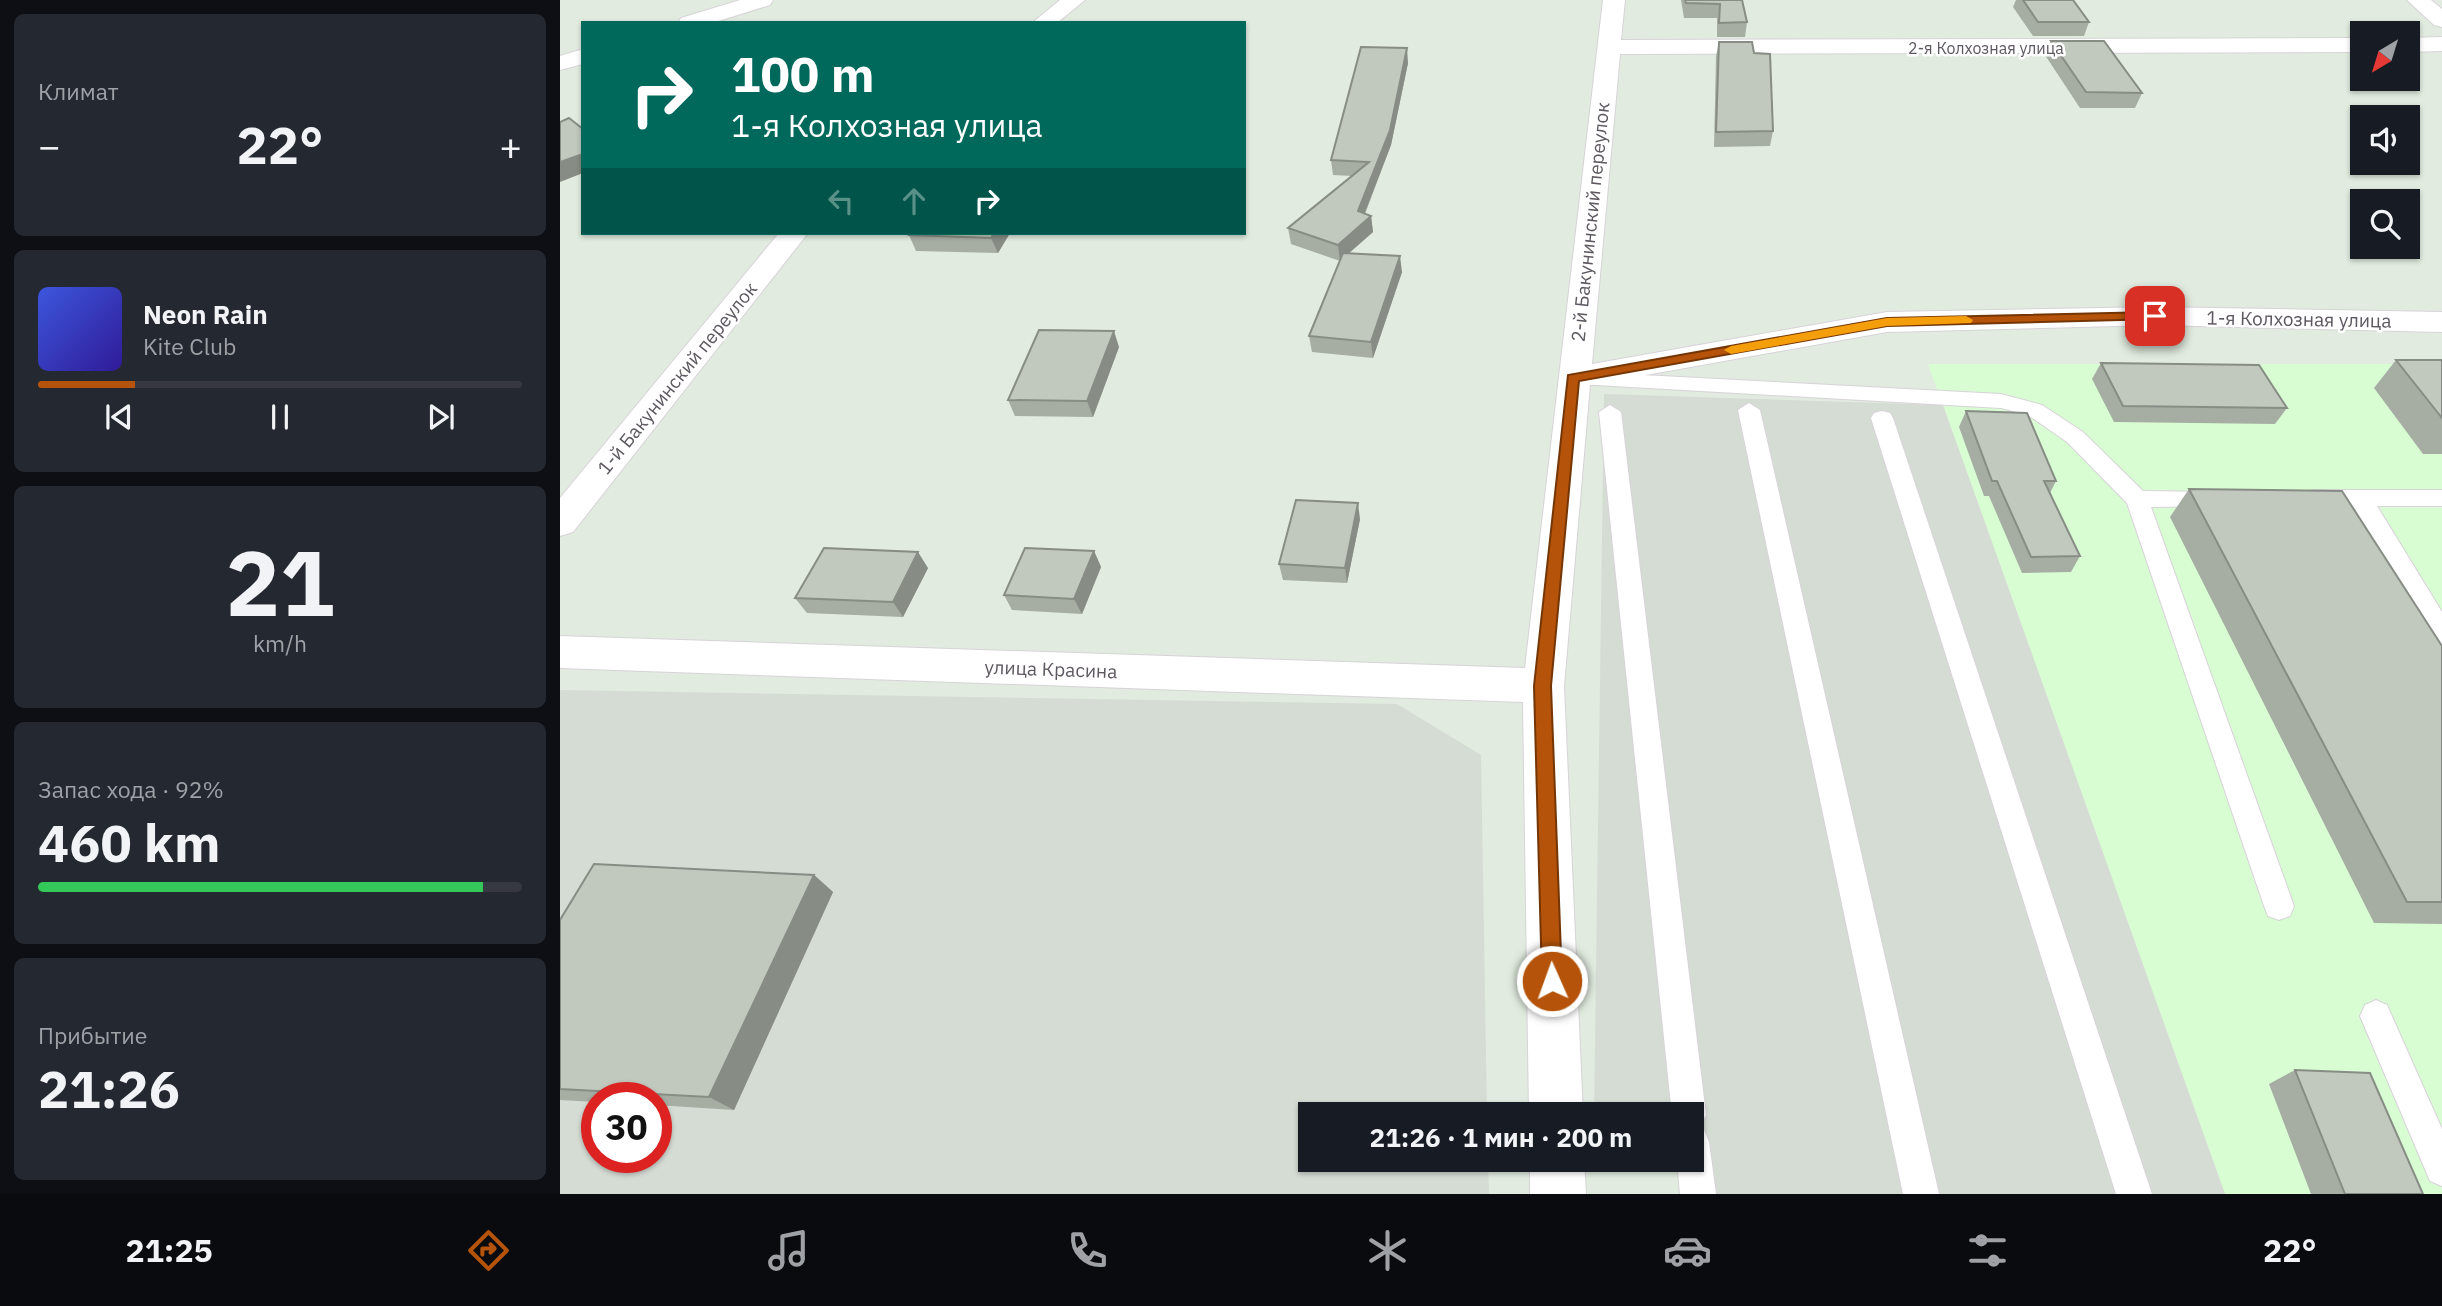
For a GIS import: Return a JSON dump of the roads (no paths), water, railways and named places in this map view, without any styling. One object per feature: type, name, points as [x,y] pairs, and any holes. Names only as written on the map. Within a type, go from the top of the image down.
[{"type":"street","points":[[695,21],[762,0]]},
{"type":"street","points":[[1045,21],[1074,0]]},
{"type":"street","name":"2-й Бакунинский переулок","points":[[1556,1102],[1543,686],[1614,0]]},
{"type":"street","points":[[2418,0],[2442,20]]},
{"type":"street","points":[[2420,45],[2442,44]]},
{"type":"street","name":"2-я Колхозная улица","points":[[1609,47],[2115,48],[2350,45]]},
{"type":"street","points":[[560,63],[581,57]]},
{"type":"street","name":"1-й Бакунинский переулок","points":[[560,523],[792,235]]},
{"type":"street","name":"1-я Колхозная улица","points":[[1573,378],[1887,322],[2155,316],[2442,322]]},
{"type":"street","name":"улица Красина","points":[[560,652],[1543,686]]},
{"type":"street","points":[[1557,1172],[1558,1194]]},
{"type":"lane","points":[[1573,378],[2001,401],[2035,410],[2075,437],[2137,499],[2279,906]]},
{"type":"lane","points":[[1749,410],[1921,1194]]},
{"type":"lane","points":[[1611,412],[1688,1102]]},
{"type":"lane","points":[[1882,418],[2134,1194]]},
{"type":"lane","points":[[2137,499],[2234,498]]},
{"type":"lane","points":[[2290,498],[2442,498]]},
{"type":"lane","points":[[2360,498],[2442,634]]},
{"type":"lane","points":[[2376,1016],[2442,1169]]},
{"type":"lane","points":[[1695,1172],[1698,1194]]}]
